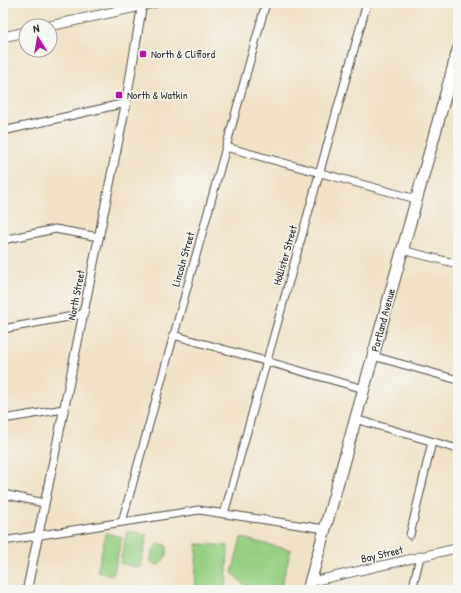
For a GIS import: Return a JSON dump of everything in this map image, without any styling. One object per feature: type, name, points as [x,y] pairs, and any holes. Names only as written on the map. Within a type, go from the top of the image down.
[{"type":"main road","points":[[58,24],[142,4],[154,3]]},
{"type":"main road","points":[[3,37],[18,34]]},
{"type":"main road","name":"Portland Avenue","points":[[309,586],[458,50]]},
{"type":"street","name":"Lincoln Street","points":[[122,522],[266,3]]},
{"type":"street","name":"Hollister Street","points":[[224,514],[366,3]]},
{"type":"street","name":"North Street","points":[[27,590],[126,103],[142,4]]},
{"type":"street","points":[[3,131],[126,103]]},
{"type":"street","points":[[226,147],[416,199]]},
{"type":"street","points":[[3,240],[55,229],[99,237]]},
{"type":"street","points":[[402,250],[458,264]]},
{"type":"street","points":[[3,329],[84,314]]},
{"type":"street","points":[[173,335],[364,389]]},
{"type":"street","points":[[373,356],[458,380]]},
{"type":"street","points":[[3,419],[64,409]]},
{"type":"street","points":[[355,419],[458,449]]},
{"type":"street","points":[[410,535],[432,442]]},
{"type":"street","points":[[3,494],[44,503]]},
{"type":"street","points":[[3,541],[199,510],[325,529]]},
{"type":"street","name":"Bay Street","points":[[309,586],[458,548]]},
{"type":"street","points":[[412,590],[420,557]]},
{"type":"green space","points":[[127,531],[147,535],[140,568],[120,563]]},
{"type":"green space","points":[[106,533],[122,537],[113,576],[97,572]]},
{"type":"green space","points":[[241,538],[291,550],[280,590],[250,590],[232,573]]},
{"type":"green space","points":[[161,544],[167,547],[167,555],[159,565],[154,564],[150,561],[152,553],[154,548]]},
{"type":"green space","points":[[197,544],[228,546],[226,590],[195,590]]},
{"type":"place","name":"North & Clifford","points":[[143,54]]},
{"type":"place","name":"North & Watkin","points":[[119,95]]}]
